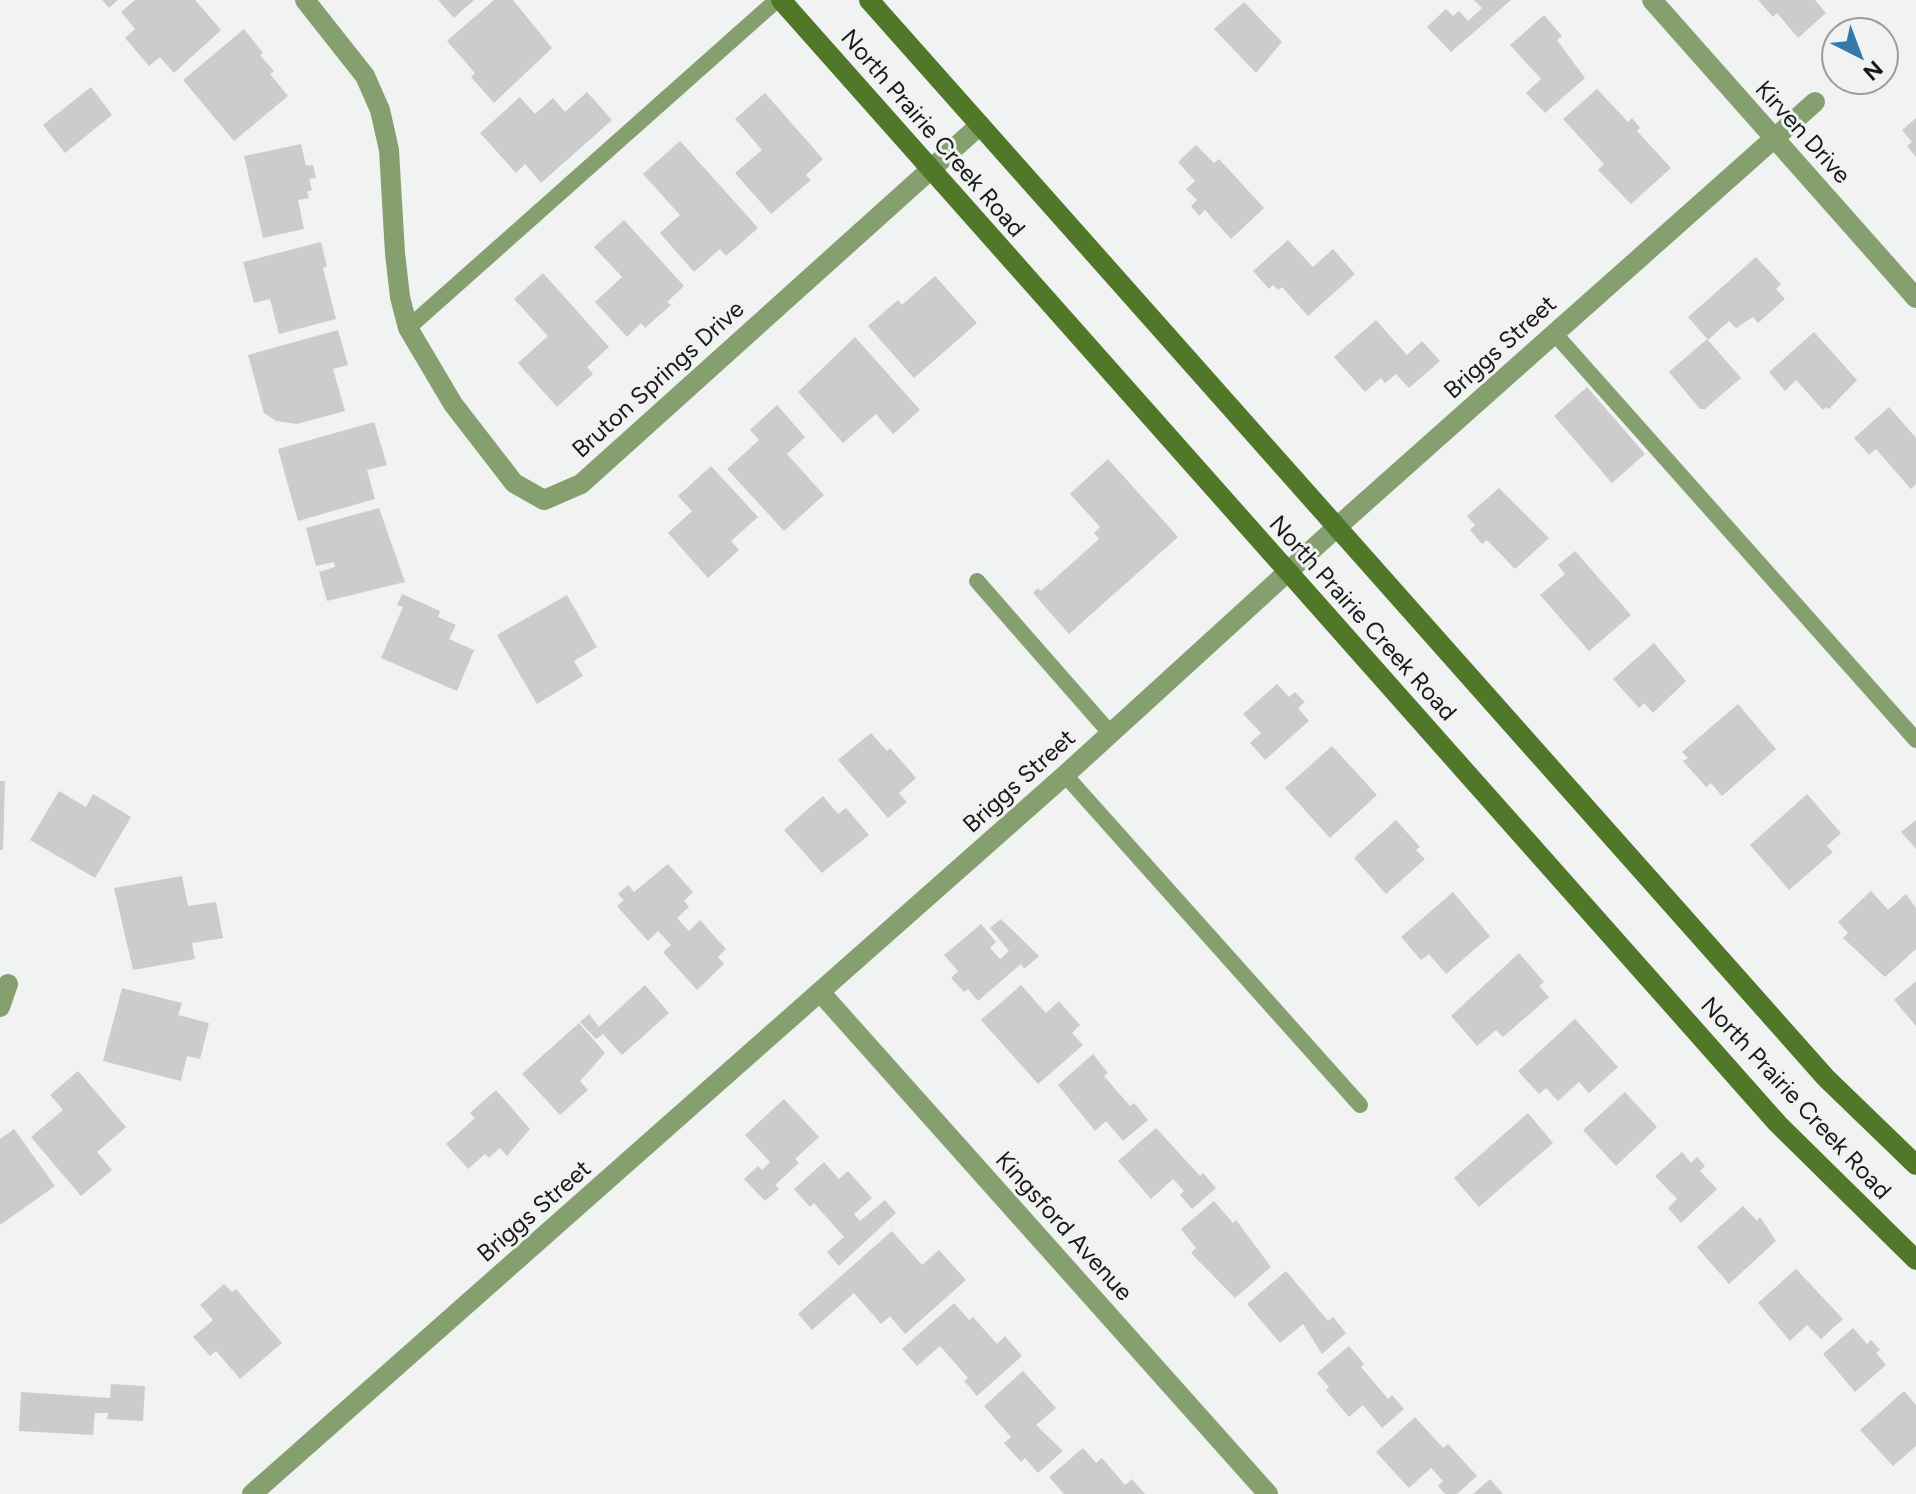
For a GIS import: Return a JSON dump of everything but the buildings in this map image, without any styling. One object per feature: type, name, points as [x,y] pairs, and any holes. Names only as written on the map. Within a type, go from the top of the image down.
[{"type":"main road","name":"North Prairie Creek Road","points":[[779,0],[1778,1124],[1916,1260]]},
{"type":"main road","name":"North Prairie Creek Road","points":[[869,0],[1826,1078],[1916,1165]]},
{"type":"street","name":"Bruton Springs Drive","points":[[305,0],[365,76],[380,110],[389,150],[400,297],[408,328],[453,404],[514,483],[544,500],[581,484],[980,125]]},
{"type":"street","name":"Kirven Drive","points":[[1652,0],[1916,298]]},
{"type":"street","name":"Briggs Street","points":[[252,1494],[1065,775],[1337,527],[1815,102]]},
{"type":"street","points":[[0,1007],[8,984]]},
{"type":"street","name":"Kingsford Avenue","points":[[820,992],[1268,1494]]},
{"type":"lane","points":[[408,328],[779,0]]},
{"type":"lane","points":[[1555,334],[1916,740]]},
{"type":"lane","points":[[977,581],[1111,734]]},
{"type":"lane","points":[[1065,775],[1360,1105]]}]
